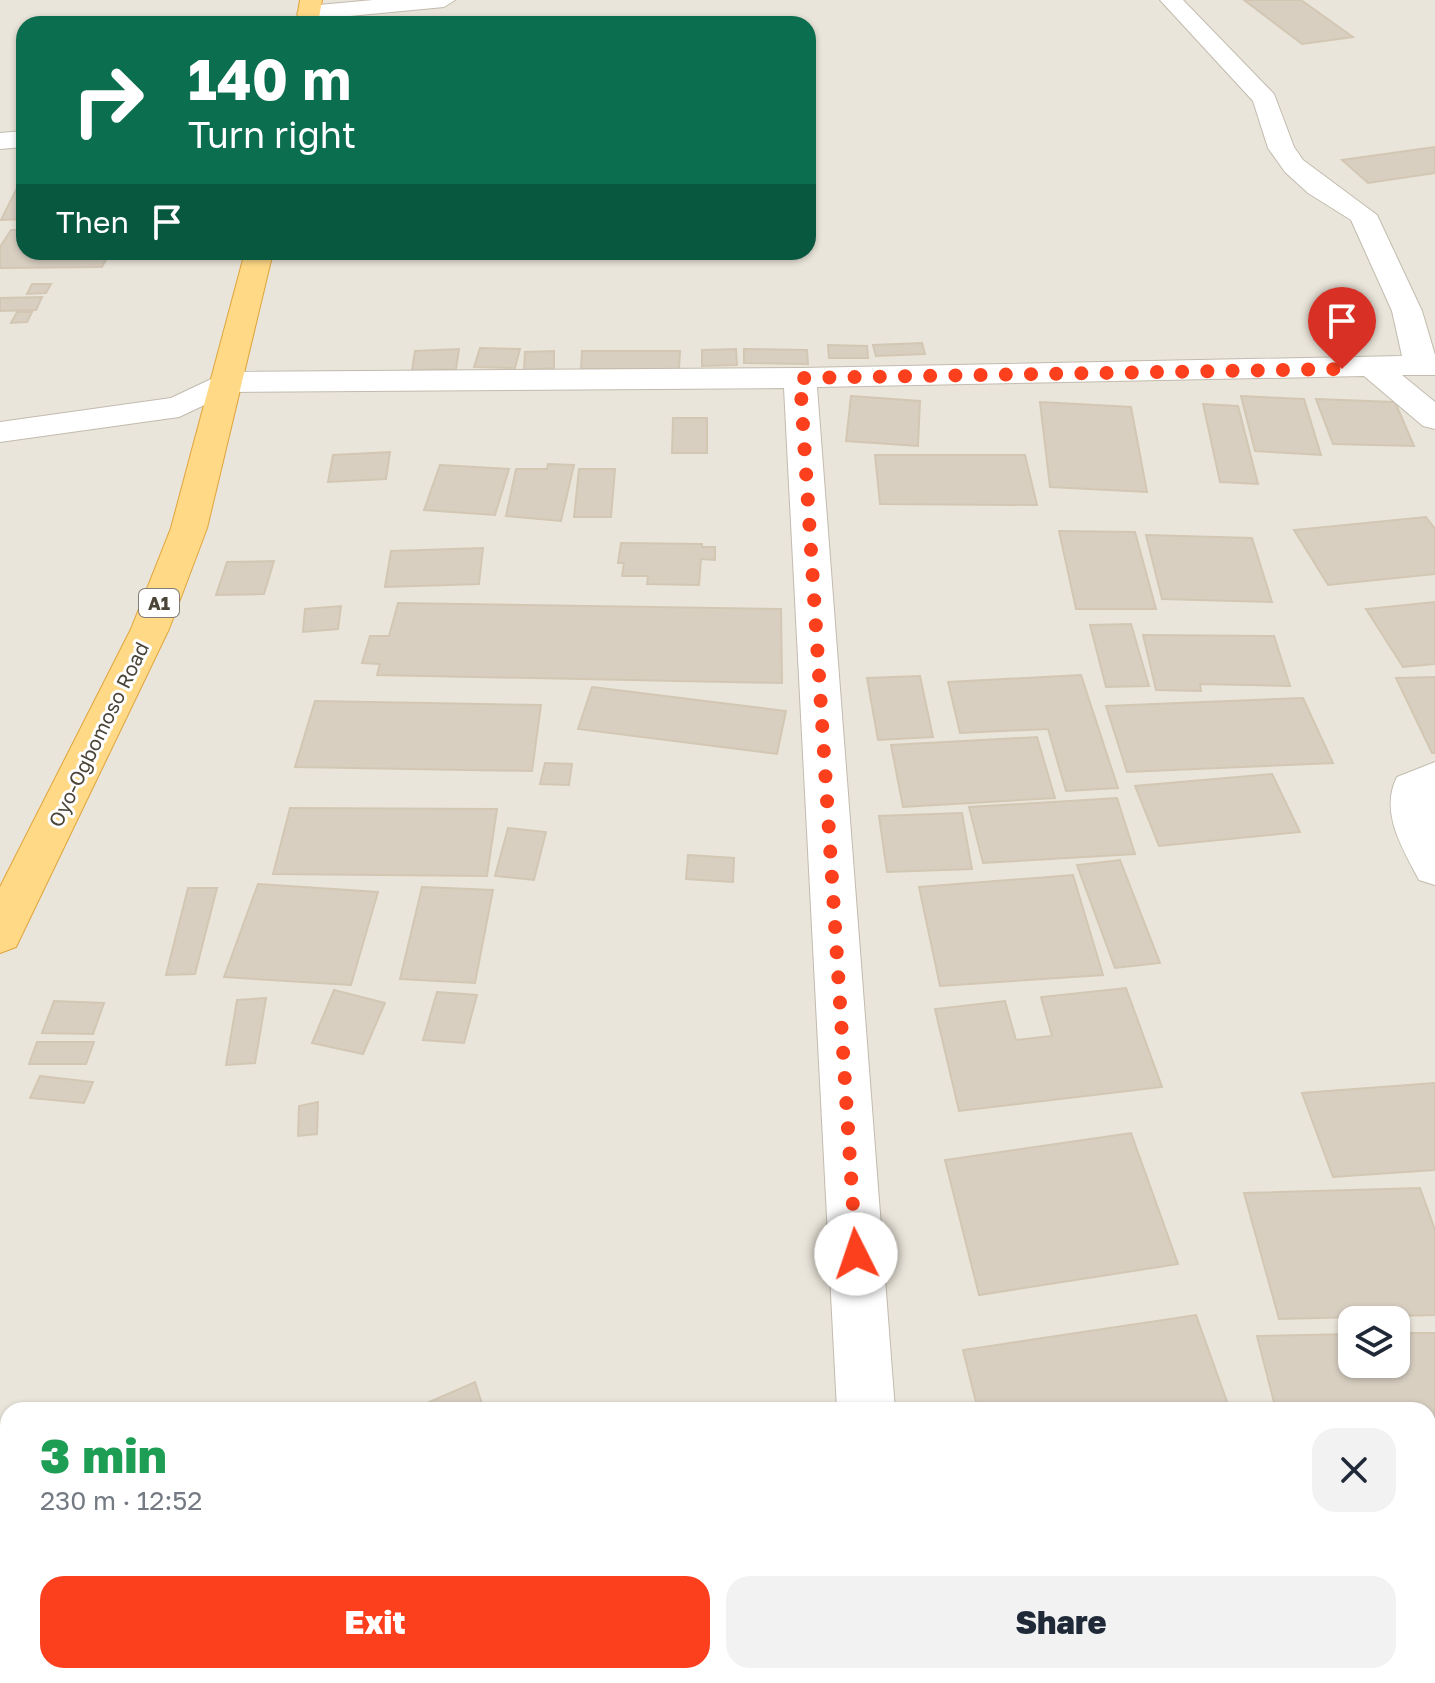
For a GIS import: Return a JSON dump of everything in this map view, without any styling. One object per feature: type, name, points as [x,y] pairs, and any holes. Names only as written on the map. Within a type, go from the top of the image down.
[{"type":"highway","name":"Oyo-Ogbomoso Road","points":[[0,933],[150,629],[189,528],[257,260]]},
{"type":"street","points":[[309,12],[444,0]]},
{"type":"street","points":[[0,432],[179,407],[226,382],[800,378],[1427,365],[1407,311],[1363,215],[1318,187],[1294,166],[1281,148],[1265,99],[1171,0]]},
{"type":"street","points":[[1374,368],[1435,419]]},
{"type":"street","points":[[800,378],[865,1402]]},
{"type":"street","points":[[1435,779],[1412,789],[1412,818],[1435,867]]},
{"type":"shaded area","points":[[0,0],[1435,0],[1435,1402],[0,1402]]},
{"type":"building","points":[[1244,0],[1301,0],[1353,37],[1302,44]]},
{"type":"building","points":[[1435,147],[1435,173],[1368,183],[1342,160]]},
{"type":"building","points":[[16,190],[16,219],[1,220]]},
{"type":"building","points":[[11,230],[16,230],[16,260],[106,260],[102,267],[0,268],[0,247]]},
{"type":"building","points":[[32,284],[51,284],[46,293],[27,294]]},
{"type":"building","points":[[42,297],[36,310],[0,311],[0,298]]},
{"type":"building","points":[[17,312],[32,312],[27,322],[11,323]]},
{"type":"building","points":[[922,343],[925,354],[876,356],[873,345]]},
{"type":"building","points":[[828,345],[867,346],[868,358],[829,358]]},
{"type":"building","points":[[480,348],[520,349],[515,368],[474,367]]},
{"type":"building","points":[[459,349],[456,369],[412,370],[415,351]]},
{"type":"building","points":[[736,349],[737,365],[702,366],[702,350]]},
{"type":"building","points":[[744,349],[807,350],[808,364],[744,363]]},
{"type":"building","points":[[554,351],[554,368],[524,370],[525,352]]},
{"type":"building","points":[[582,351],[680,351],[679,369],[581,369]]},
{"type":"building","points":[[851,396],[920,401],[918,446],[846,441]]},
{"type":"building","points":[[1241,396],[1304,399],[1321,455],[1255,451]]},
{"type":"building","points":[[1316,399],[1395,402],[1414,446],[1333,444]]},
{"type":"building","points":[[1040,402],[1131,407],[1147,492],[1050,487]]},
{"type":"building","points":[[1203,404],[1238,406],[1258,484],[1220,482]]},
{"type":"building","points":[[673,418],[707,418],[707,453],[672,453]]},
{"type":"building","points":[[390,452],[386,479],[328,482],[333,455]]},
{"type":"building","points":[[875,455],[1025,455],[1037,505],[880,504]]},
{"type":"building","points":[[548,464],[574,465],[561,521],[506,516],[516,469],[547,469]]},
{"type":"building","points":[[440,465],[509,469],[495,515],[424,510]]},
{"type":"building","points":[[579,469],[615,469],[611,517],[574,517]]},
{"type":"building","points":[[1426,517],[1435,529],[1435,574],[1328,585],[1294,530]]},
{"type":"building","points":[[1059,531],[1135,532],[1156,609],[1076,609]]},
{"type":"building","points":[[1146,535],[1252,538],[1272,602],[1162,599]]},
{"type":"building","points":[[621,543],[702,544],[702,547],[715,547],[715,560],[701,559],[699,585],[647,584],[648,576],[622,576],[624,563],[618,563]]},
{"type":"building","points":[[483,548],[479,584],[385,587],[391,551]]},
{"type":"building","points":[[274,561],[264,594],[216,595],[227,562]]},
{"type":"building","points":[[1435,602],[1435,664],[1403,667],[1366,609]]},
{"type":"building","points":[[398,603],[781,609],[782,683],[377,675],[380,664],[362,663],[370,636],[389,636]]},
{"type":"building","points":[[341,606],[338,629],[303,632],[305,609]]},
{"type":"building","points":[[1131,624],[1149,686],[1106,687],[1090,625]]},
{"type":"building","points":[[1143,635],[1274,636],[1290,686],[1200,684],[1201,691],[1156,690]]},
{"type":"building","points":[[1081,675],[1118,788],[1066,791],[1048,729],[960,733],[948,682]]},
{"type":"building","points":[[920,676],[933,737],[878,740],[867,678]]},
{"type":"building","points":[[1435,677],[1435,753],[1432,753],[1396,678]]},
{"type":"building","points":[[592,687],[786,711],[777,754],[578,729]]},
{"type":"building","points":[[1303,698],[1333,763],[1127,772],[1106,706]]},
{"type":"building","points":[[315,701],[541,705],[532,771],[295,767]]},
{"type":"building","points":[[1037,737],[1055,798],[903,807],[891,745]]},
{"type":"building","points":[[545,763],[572,764],[569,785],[540,784]]},
{"type":"building","points":[[1272,774],[1300,832],[1159,846],[1135,786]]},
{"type":"building","points":[[1117,798],[1135,854],[983,863],[969,807]]},
{"type":"building","points":[[290,808],[497,809],[487,876],[273,874]]},
{"type":"building","points":[[962,813],[972,869],[887,872],[879,816]]},
{"type":"building","points":[[508,828],[546,832],[534,880],[495,876]]},
{"type":"building","points":[[688,855],[734,858],[733,882],[686,879]]},
{"type":"building","points":[[1120,860],[1160,963],[1115,968],[1077,865]]},
{"type":"building","points":[[1073,875],[1103,975],[940,986],[919,887]]},
{"type":"building","points":[[258,884],[378,892],[351,985],[224,977]]},
{"type":"building","points":[[422,887],[493,890],[475,983],[400,979]]},
{"type":"building","points":[[188,888],[217,888],[195,974],[166,975]]},
{"type":"building","points":[[1126,988],[1162,1087],[959,1111],[935,1009],[1005,1001],[1016,1040],[1052,1036],[1041,997]]},
{"type":"building","points":[[334,990],[385,1003],[363,1054],[312,1043]]},
{"type":"building","points":[[437,992],[477,995],[464,1043],[423,1040]]},
{"type":"building","points":[[266,998],[255,1063],[226,1065],[237,1000]]},
{"type":"building","points":[[54,1001],[104,1003],[93,1034],[42,1033]]},
{"type":"building","points":[[37,1042],[94,1042],[86,1064],[29,1064]]},
{"type":"building","points":[[40,1076],[93,1082],[84,1103],[30,1098]]},
{"type":"building","points":[[1435,1083],[1435,1170],[1333,1177],[1302,1093]]},
{"type":"building","points":[[318,1102],[317,1134],[298,1136],[299,1106]]},
{"type":"building","points":[[1131,1133],[1178,1264],[979,1295],[945,1160]]},
{"type":"building","points":[[1420,1188],[1435,1230],[1435,1315],[1410,1316],[1410,1306],[1338,1306],[1338,1317],[1279,1319],[1244,1193]]},
{"type":"building","points":[[1196,1315],[1227,1402],[976,1402],[963,1350]]},
{"type":"building","points":[[1410,1333],[1435,1333],[1435,1402],[1274,1402],[1257,1336],[1338,1334],[1338,1378],[1410,1378]]},
{"type":"building","points":[[475,1382],[481,1402],[429,1402]]},
{"type":"route","points":[[856,1254],[800,378],[1342,369]]}]
